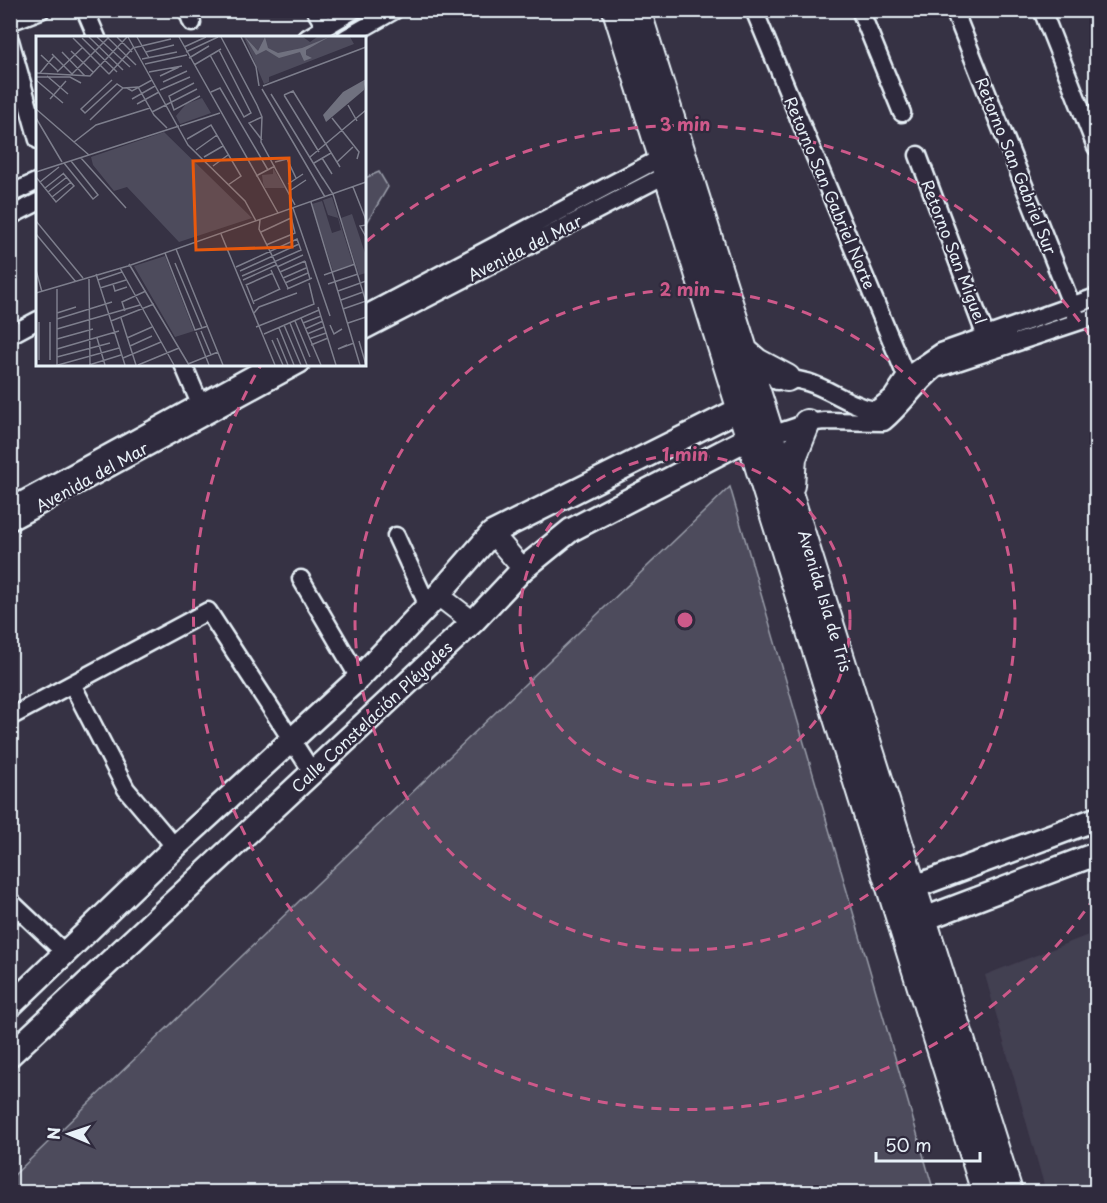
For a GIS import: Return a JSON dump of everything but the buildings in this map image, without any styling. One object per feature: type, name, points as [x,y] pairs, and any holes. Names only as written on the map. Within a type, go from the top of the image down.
[{"type":"main road","name":"Avenida Isla de Tris","points":[[616,10],[744,350],[748,401]]},
{"type":"main road","name":"Avenida Isla de Tris","points":[[637,10],[673,161],[760,437],[985,1192]]},
{"type":"main road","points":[[744,350],[758,363],[787,378]]},
{"type":"main road","points":[[10,1006],[175,847],[359,678],[433,600],[492,533],[748,401]]},
{"type":"main road","points":[[790,491],[793,458],[807,423]]},
{"type":"main road","name":"Avenida Isla de Tris","points":[[760,437],[790,491],[1009,1192]]},
{"type":"main road","name":"Calle Constelación Pléyades","points":[[10,1055],[473,622],[523,569],[571,530],[760,437]]},
{"type":"main road","points":[[914,887],[1096,819]]},
{"type":"main road","points":[[924,919],[1096,854]]},
{"type":"street","points":[[85,10],[97,36]]},
{"type":"street","points":[[315,10],[325,27]]},
{"type":"street","points":[[309,36],[354,10]]},
{"type":"street","points":[[350,36],[395,10]]},
{"type":"street","name":"Retorno San Gabriel Norte","points":[[754,10],[906,376]]},
{"type":"street","points":[[860,10],[902,113]]},
{"type":"street","name":"Retorno San Gabriel Sur","points":[[954,10],[1078,322]]},
{"type":"street","points":[[1042,10],[1096,147]]},
{"type":"street","points":[[10,22],[33,12]]},
{"type":"street","points":[[10,40],[16,80],[36,135]]},
{"type":"street","name":"Retorno San Miguel","points":[[918,154],[989,343]]},
{"type":"street","name":"Avenida del Mar","points":[[366,314],[673,161]]},
{"type":"street","name":"Avenida del Mar","points":[[366,330],[673,161]]},
{"type":"street","points":[[15,192],[36,182]]},
{"type":"street","points":[[10,216],[33,204],[15,192]]},
{"type":"street","points":[[760,437],[807,423],[884,422],[898,409],[918,383],[936,369],[989,343],[1096,297]]},
{"type":"street","points":[[748,401],[768,382],[787,378],[818,385],[862,408],[875,410],[892,397],[906,376],[941,352],[1078,322],[1096,315]]},
{"type":"street","points":[[10,335],[36,321]]},
{"type":"street","points":[[184,366],[202,409]]},
{"type":"street","name":"Avenida del Mar","points":[[10,522],[202,409],[269,366]]},
{"type":"street","name":"Avenida del Mar","points":[[10,507],[202,409],[297,366]]},
{"type":"street","points":[[492,533],[523,569]]},
{"type":"street","points":[[396,536],[433,600],[473,622]]},
{"type":"street","points":[[301,579],[359,678]]},
{"type":"street","points":[[10,717],[208,610],[290,741],[313,773]]},
{"type":"street","points":[[72,684],[126,789],[175,847]]},
{"type":"street","points":[[10,901],[66,954]]},
{"type":"shaded area","points":[[379,172],[388,187],[366,224],[366,178]]},
{"type":"shaded area","points":[[730,487],[934,1192],[11,1192],[11,1178]]},
{"type":"shaded area","points":[[1096,932],[1096,1192],[1046,1192],[985,975]]}]
